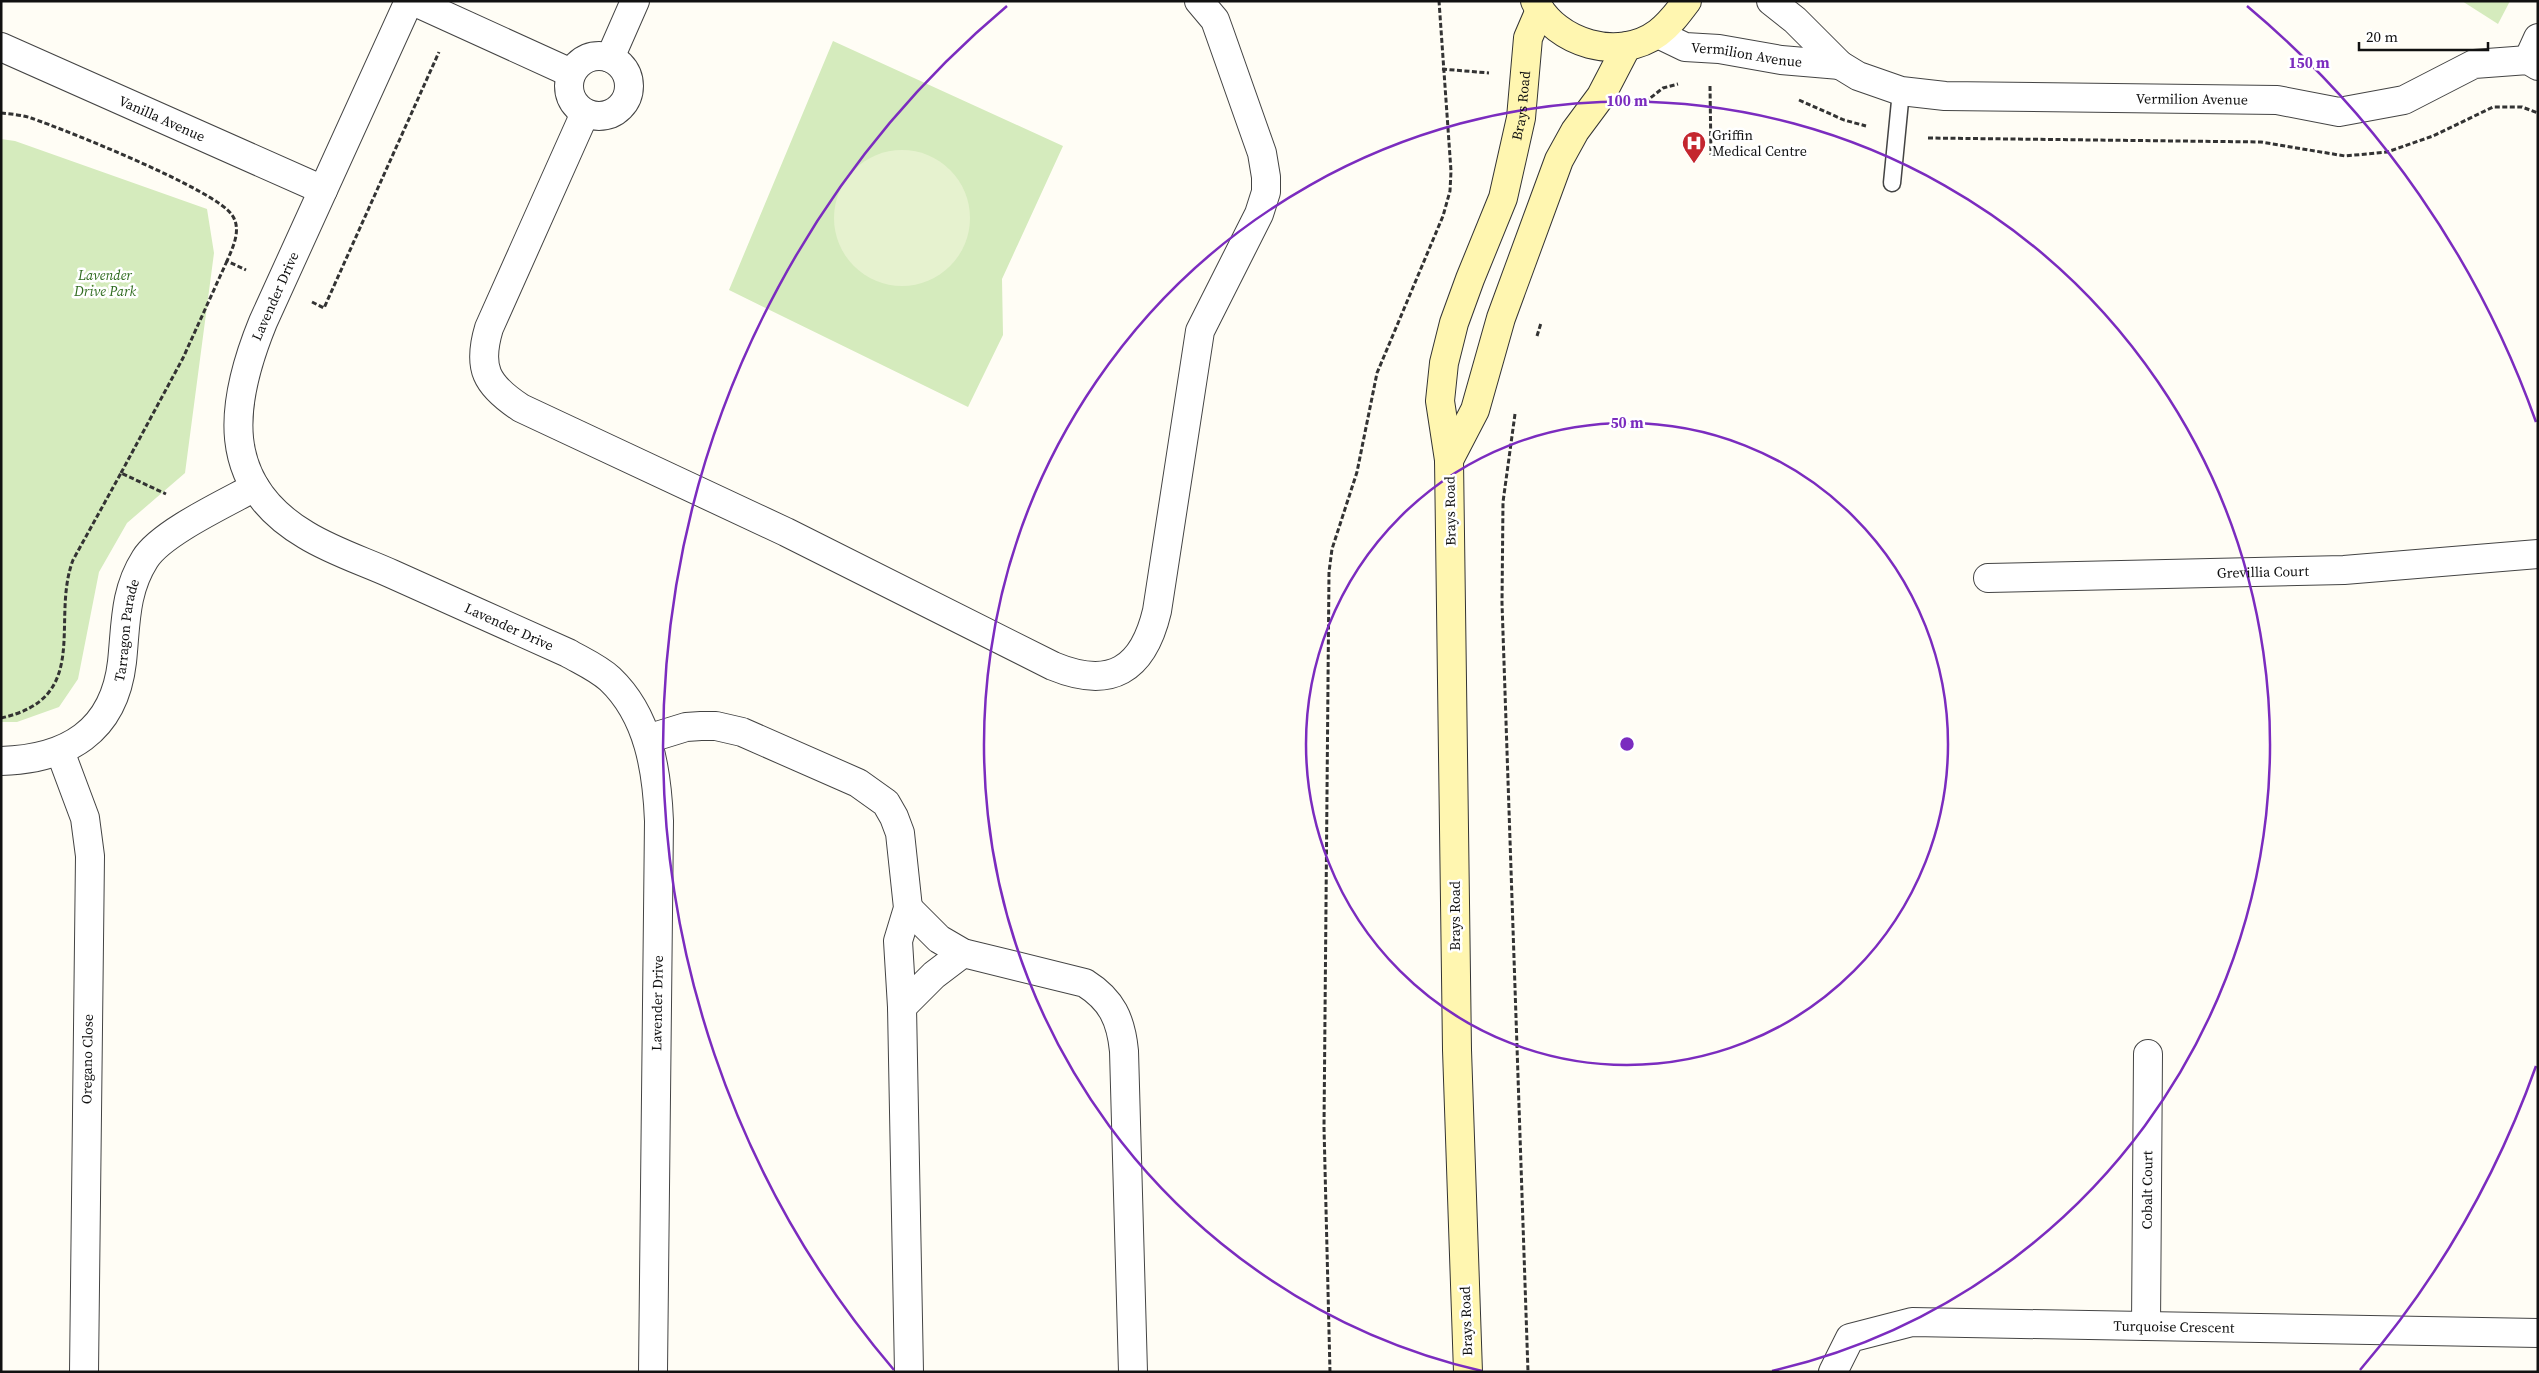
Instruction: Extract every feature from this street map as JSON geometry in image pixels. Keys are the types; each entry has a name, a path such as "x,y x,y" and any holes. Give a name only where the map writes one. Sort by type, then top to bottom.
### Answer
{"main road":[{"path":"1538,6 1557,29 1578,41 1602,47 1627,46 1643,42 1658,34 1675,18 1687,1"},
{"name":"Brays Road","path":"1468,1372 1457,1050 1449,460 1440,401 1444,363 1460,305 1503,198 1520,118 1528,38 1538,6"},
{"name":"Brays Road","path":"1449,460 1475,410 1501,318 1559,160 1575,132 1601,96 1627,46"}],"street":[{"name":"Lavender Drive","path":"409,1 263,322 245,370 238,410 239,443 245,465 255,487 269,506 306,535 568,653 592,666 610,679 624,696 647,739 654,763 659,821 653,1372"},
{"path":"413,1 572,73"},
{"path":"610,58 635,1"},
{"path":"585,113 489,328 484,353 484,367 494,388 521,408 786,532 1052,666 1081,676 1097,676 1123,669 1132,662 1141,653 1151,633 1157,610 1200,331 1255,221 1266,192 1266,177 1262,153 1215,20 1199,1"},
{"name":"Vermilion Avenue","path":"1771,1 1795,20 1840,65 1879,85 1901,91 1944,96 2277,100 2339,112 2404,100 2474,64 2535,55"},
{"name":"Vermilion Avenue","path":"1658,34 1685,47 1719,50 1781,60 1840,65"},
{"name":"Vanilla Avenue","path":"1,48 323,190"},
{"path":"592,56 610,58 622,67 628,79 629,90 626,99 613,113 604,116 585,113 572,100 569,91 572,73 577,65 592,56"},
{"name":"Tarragon Parade","path":"1,762 33,758 60,751 82,740 92,731 109,707 119,684 128,598 135,578 146,557 161,542 178,530 255,487"},
{"name":"Grevillia Court","path":"1988,578 2344,570 2538,554"},
{"path":"647,739 686,728 716,726 730,728 874,792 886,803 900,833 908,908 898,940 902,1008 909,1372"},
{"name":"Oregano Close","path":"60,751 85,818 90,856 84,1372"},
{"path":"908,908 939,939 963,953 1085,983 1110,1003 1118,1018 1124,1051 1133,1372"},
{"path":"902,1008 934,975 963,953"},
{"name":"Cobalt Court","path":"2146,1326 2148,1054"},
{"name":"Turquoise Crescent","path":"1833,1372 1850,1338 1912,1322 2538,1333"}],"lane":[{"path":"1892,183 1901,91"}],"path":[{"path":"1330,1372 1324,1127 1329,572 1332,549 1357,472 1377,373 1448,203 1451,171 1442,69 1439,1"},
{"path":"306,300 324,308 441,49"},
{"path":"1442,69 1497,74"},
{"path":"1635,112 1648,97 1663,88 1687,82"},
{"path":"1703,82 1718,84"},
{"path":"1710,83 1710,155"},
{"path":"1,113 30,117 154,169 220,203 232,214 237,230 227,261 183,358 73,560 68,575 64,658 52,689 33,706 20,714 1,718"},
{"path":"227,261 251,272"},
{"path":"1536,337 1542,319"},
{"path":"1516,407 1504,483 1501,575 1528,1372"},
{"path":"122,473 170,497"}],"green space":[{"path":"2462,1 2510,1 2498,24"},
{"path":"833,41 1063,146 1002,279 1003,335 968,407 729,290"},
{"name":"Lavender Drive Park","path":"1,139 15,141 207,209 214,253 185,473 127,523 99,572 78,679 59,707 17,722 1,722"},
{"path":"902,150 928,155 940,161 950,170 959,180 965,192 970,218 965,244 959,256 950,266 940,275 928,281 902,286 876,281 864,275 854,266 845,256 839,244 834,218 839,192 845,180 854,170 864,161 876,155"}],"place":[{"name":"Griffin Medical Centre","path":"1694,164"}]}
